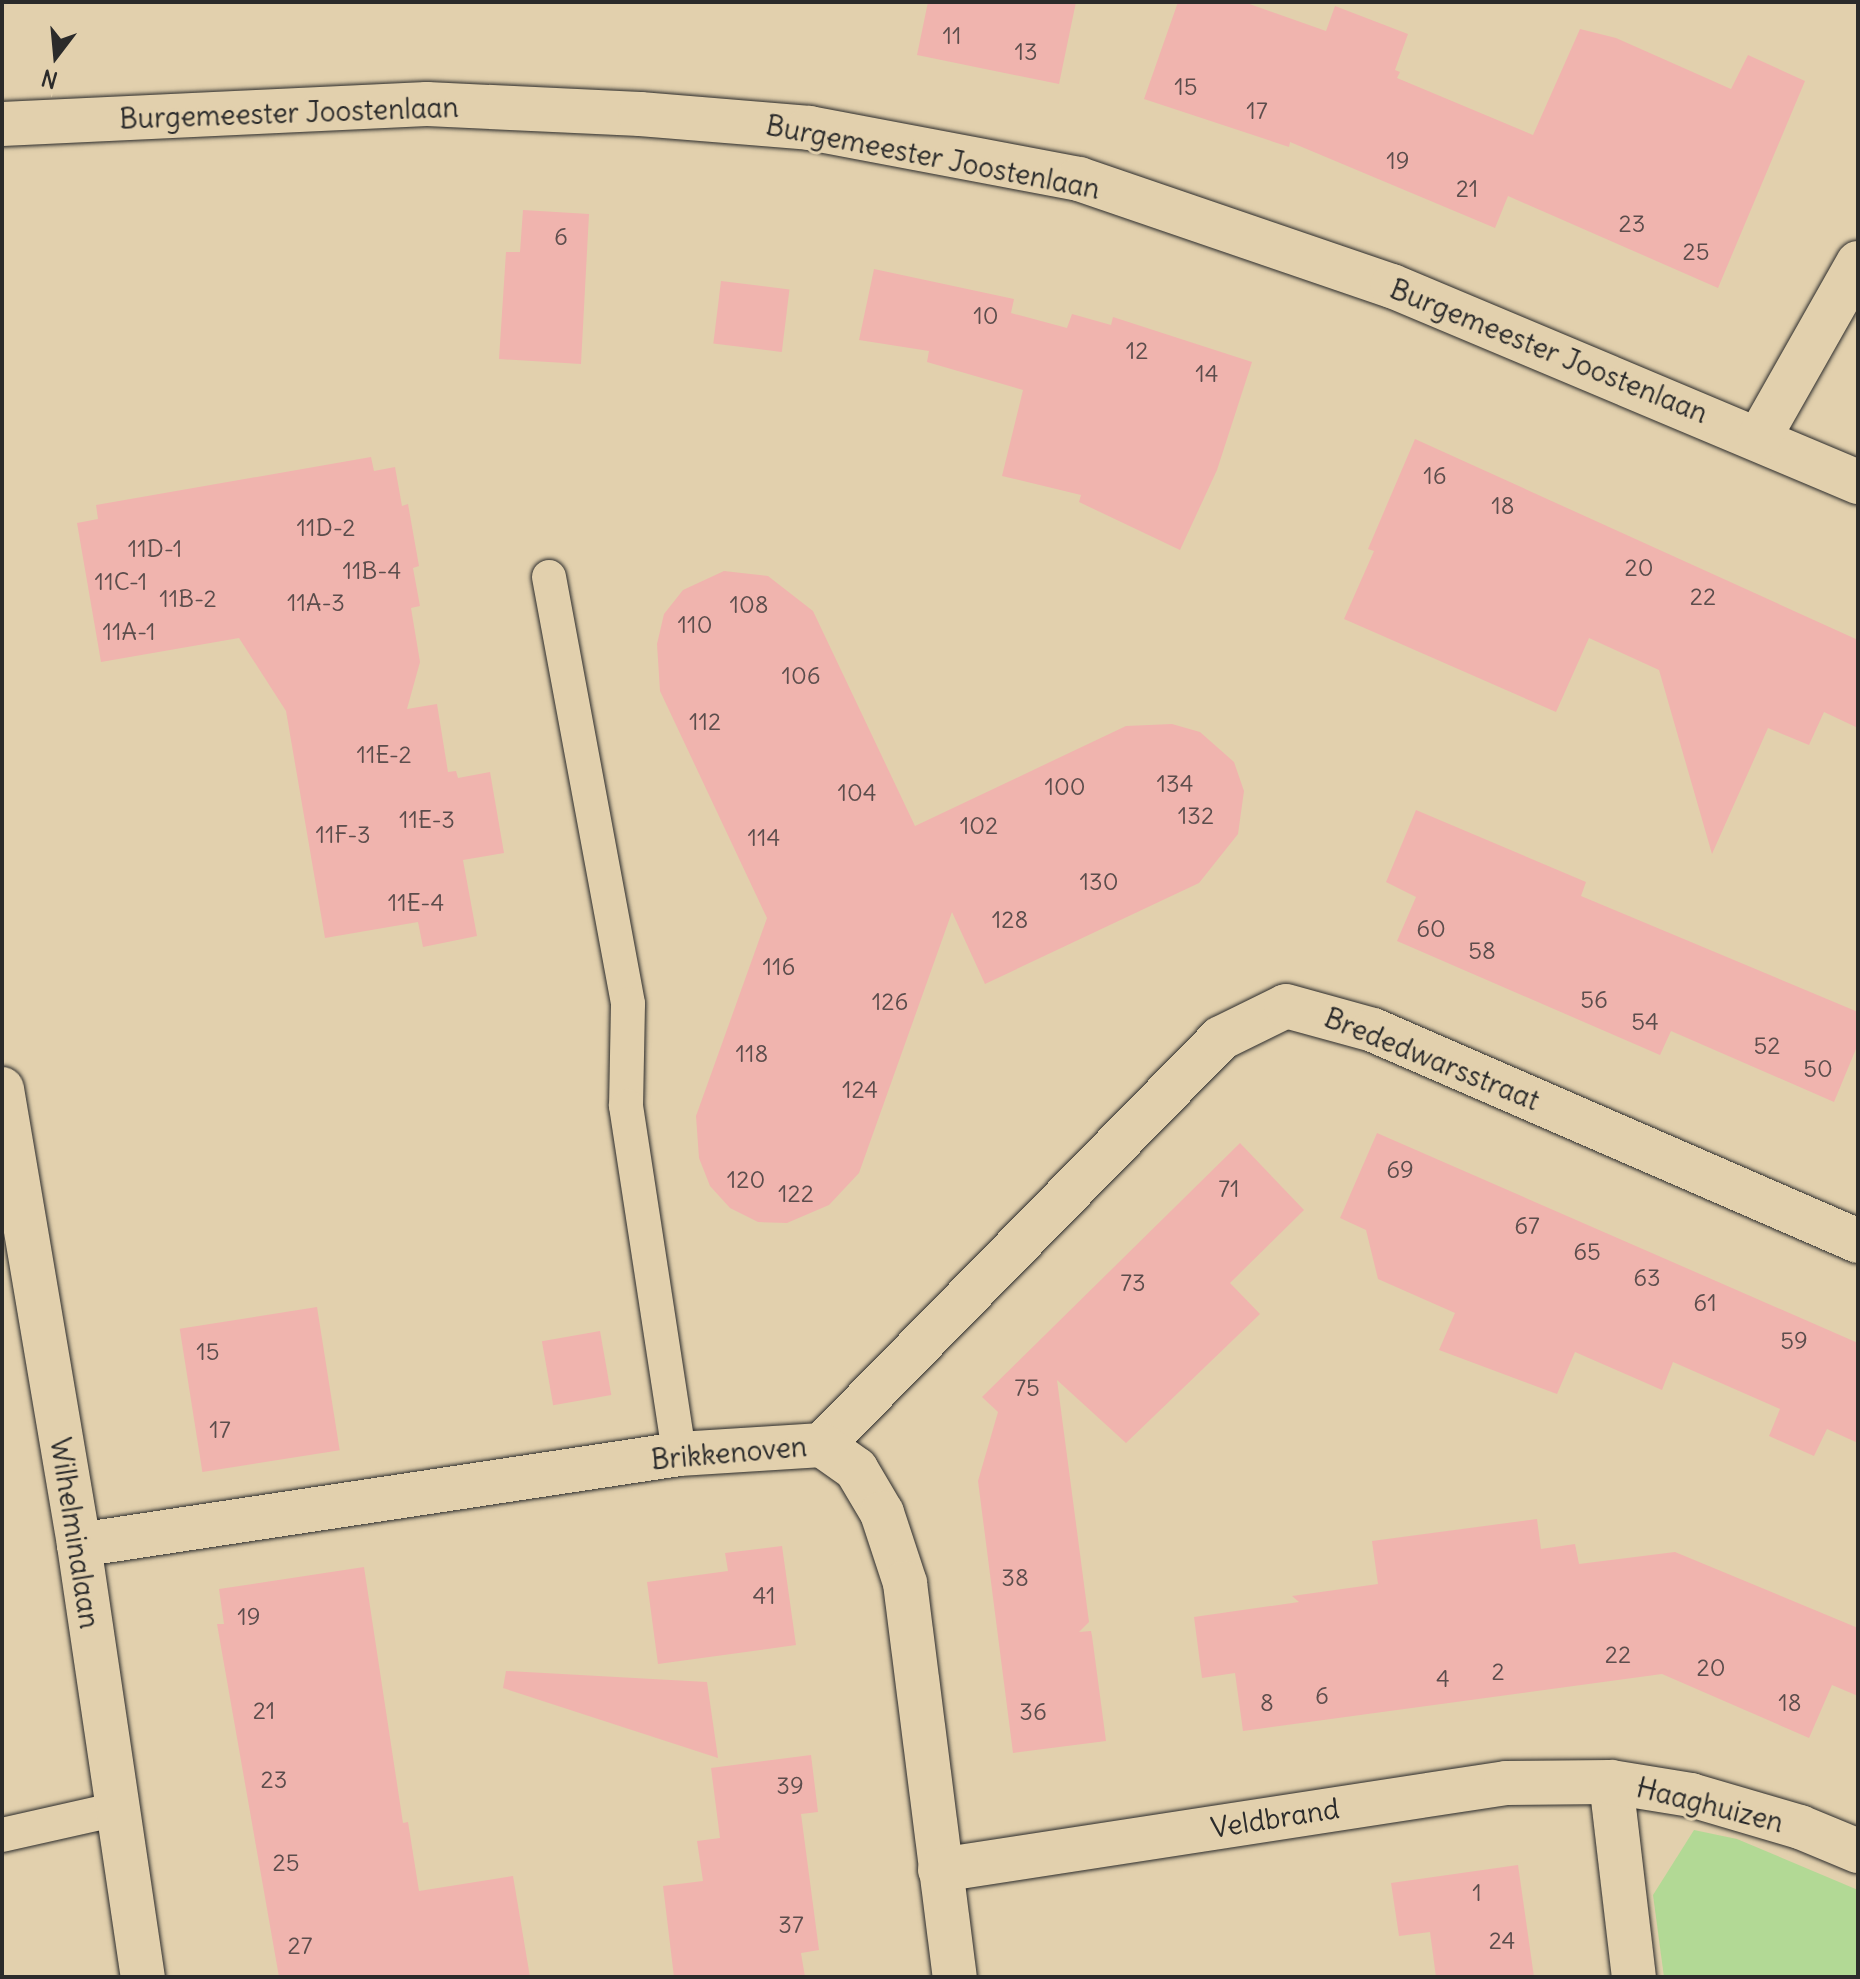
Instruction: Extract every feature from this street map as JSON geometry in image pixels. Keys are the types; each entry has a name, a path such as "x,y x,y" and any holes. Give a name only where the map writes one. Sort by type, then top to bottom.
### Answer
{"street":[{"name":"Burgemeester Joostenlaan","path":"2,124 427,104 809,128 1079,179 1392,286 1858,482"},
{"path":"1759,438 1858,263"},
{"name":"Brededwarsstraat","path":"822,1445 1221,1038 1286,1006 1373,1030 1858,1241"},
{"name":"Wilhelminalaan","path":"2,1089 79,1545 143,1977"},
{"name":"Brikkenoven","path":"79,1545 679,1454 822,1445 856,1469 882,1513 905,1583 955,1977"},
{"name":"Veldbrand","path":"940,1870 1506,1783 1611,1782"},
{"name":"Haaghuizen","path":"1634,1977 1611,1782 1691,1795 1800,1827 1858,1851"}],"lane":[{"path":"549,577 628,1004 626,1106 679,1454"},
{"path":"2,1835 117,1809"}],"green space":[{"path":"1694,1830 1737,1839 1858,1890 1858,1977 1664,1977 1653,1895"}],"building":[{"path":"928,2 1076,2 1059,84 917,55"},
{"path":"1178,2 1244,2 1326,31 1335,6 1408,34 1395,70 1400,72 1397,78 1533,135 1580,29 1616,38 1731,89 1748,55 1805,81 1718,288 1508,196 1495,228 1290,142 1289,147 1144,99"},
{"path":"523,210 589,214 581,364 499,359 506,252 520,252"},
{"path":"874,269 1014,299 1011,313 1067,328 1072,314 1111,325 1113,317 1252,362 1217,470 1180,550 1079,502 1081,495 1002,476 1023,390 927,362 929,351 859,340"},
{"path":"721,281 789,289 782,352 713,344"},
{"path":"1415,439 1858,640 1858,728 1824,712 1809,745 1768,728 1712,854 1659,670 1589,638 1556,712 1344,619 1374,551 1368,549"},
{"path":"371,457 374,471 395,467 402,506 408,504 419,566 413,568 420,606 411,608 420,662 407,709 437,704 448,772 456,771 458,778 490,772 504,853 463,860 477,936 423,947 418,922 325,938 286,711 239,638 101,662 77,523 98,519 96,505"},
{"path":"724,571 768,576 813,611 915,826 1126,726 1172,724 1200,732 1234,762 1244,791 1238,834 1199,883 985,984 952,912 859,1173 829,1205 787,1223 758,1222 730,1208 710,1186 699,1158 696,1116 767,918 660,691 657,644 664,614 683,590"},
{"path":"1416,810 1586,882 1581,896 1858,1012 1858,1044 1834,1102 1671,1031 1660,1055 1397,941 1416,897 1386,882"},
{"path":"1377,1133 1858,1343 1858,1443 1827,1429 1814,1456 1769,1436 1780,1409 1673,1362 1662,1390 1575,1352 1557,1394 1439,1350 1455,1313 1378,1279 1366,1230 1340,1218"},
{"path":"1240,1143 1304,1210 1230,1283 1260,1314 1126,1443 1057,1380 1089,1622 1079,1632 1091,1631 1106,1741 1013,1753 978,1481 998,1412 982,1397"},
{"path":"317,1307 340,1450 202,1472 180,1329"},
{"path":"600,1331 611,1395 553,1405 542,1341"},
{"path":"1537,1519 1541,1549 1575,1544 1579,1564 1675,1552 1858,1628 1858,1696 1832,1685 1809,1738 1662,1674 1243,1731 1235,1673 1202,1678 1194,1617 1299,1602 1292,1596 1378,1584 1372,1541"},
{"path":"782,1546 796,1645 658,1664 647,1582 728,1571 725,1553"},
{"path":"364,1567 403,1823 408,1822 419,1891 513,1876 530,1977 279,1977 217,1624 224,1624 219,1589"},
{"path":"506,1671 707,1682 718,1758 503,1688"},
{"path":"811,1755 818,1812 801,1814 819,1950 801,1953 805,1977 674,1977 663,1886 703,1881 697,1841 720,1838 711,1768"},
{"path":"1518,1865 1534,1977 1436,1977 1430,1932 1399,1936 1391,1883"}]}
